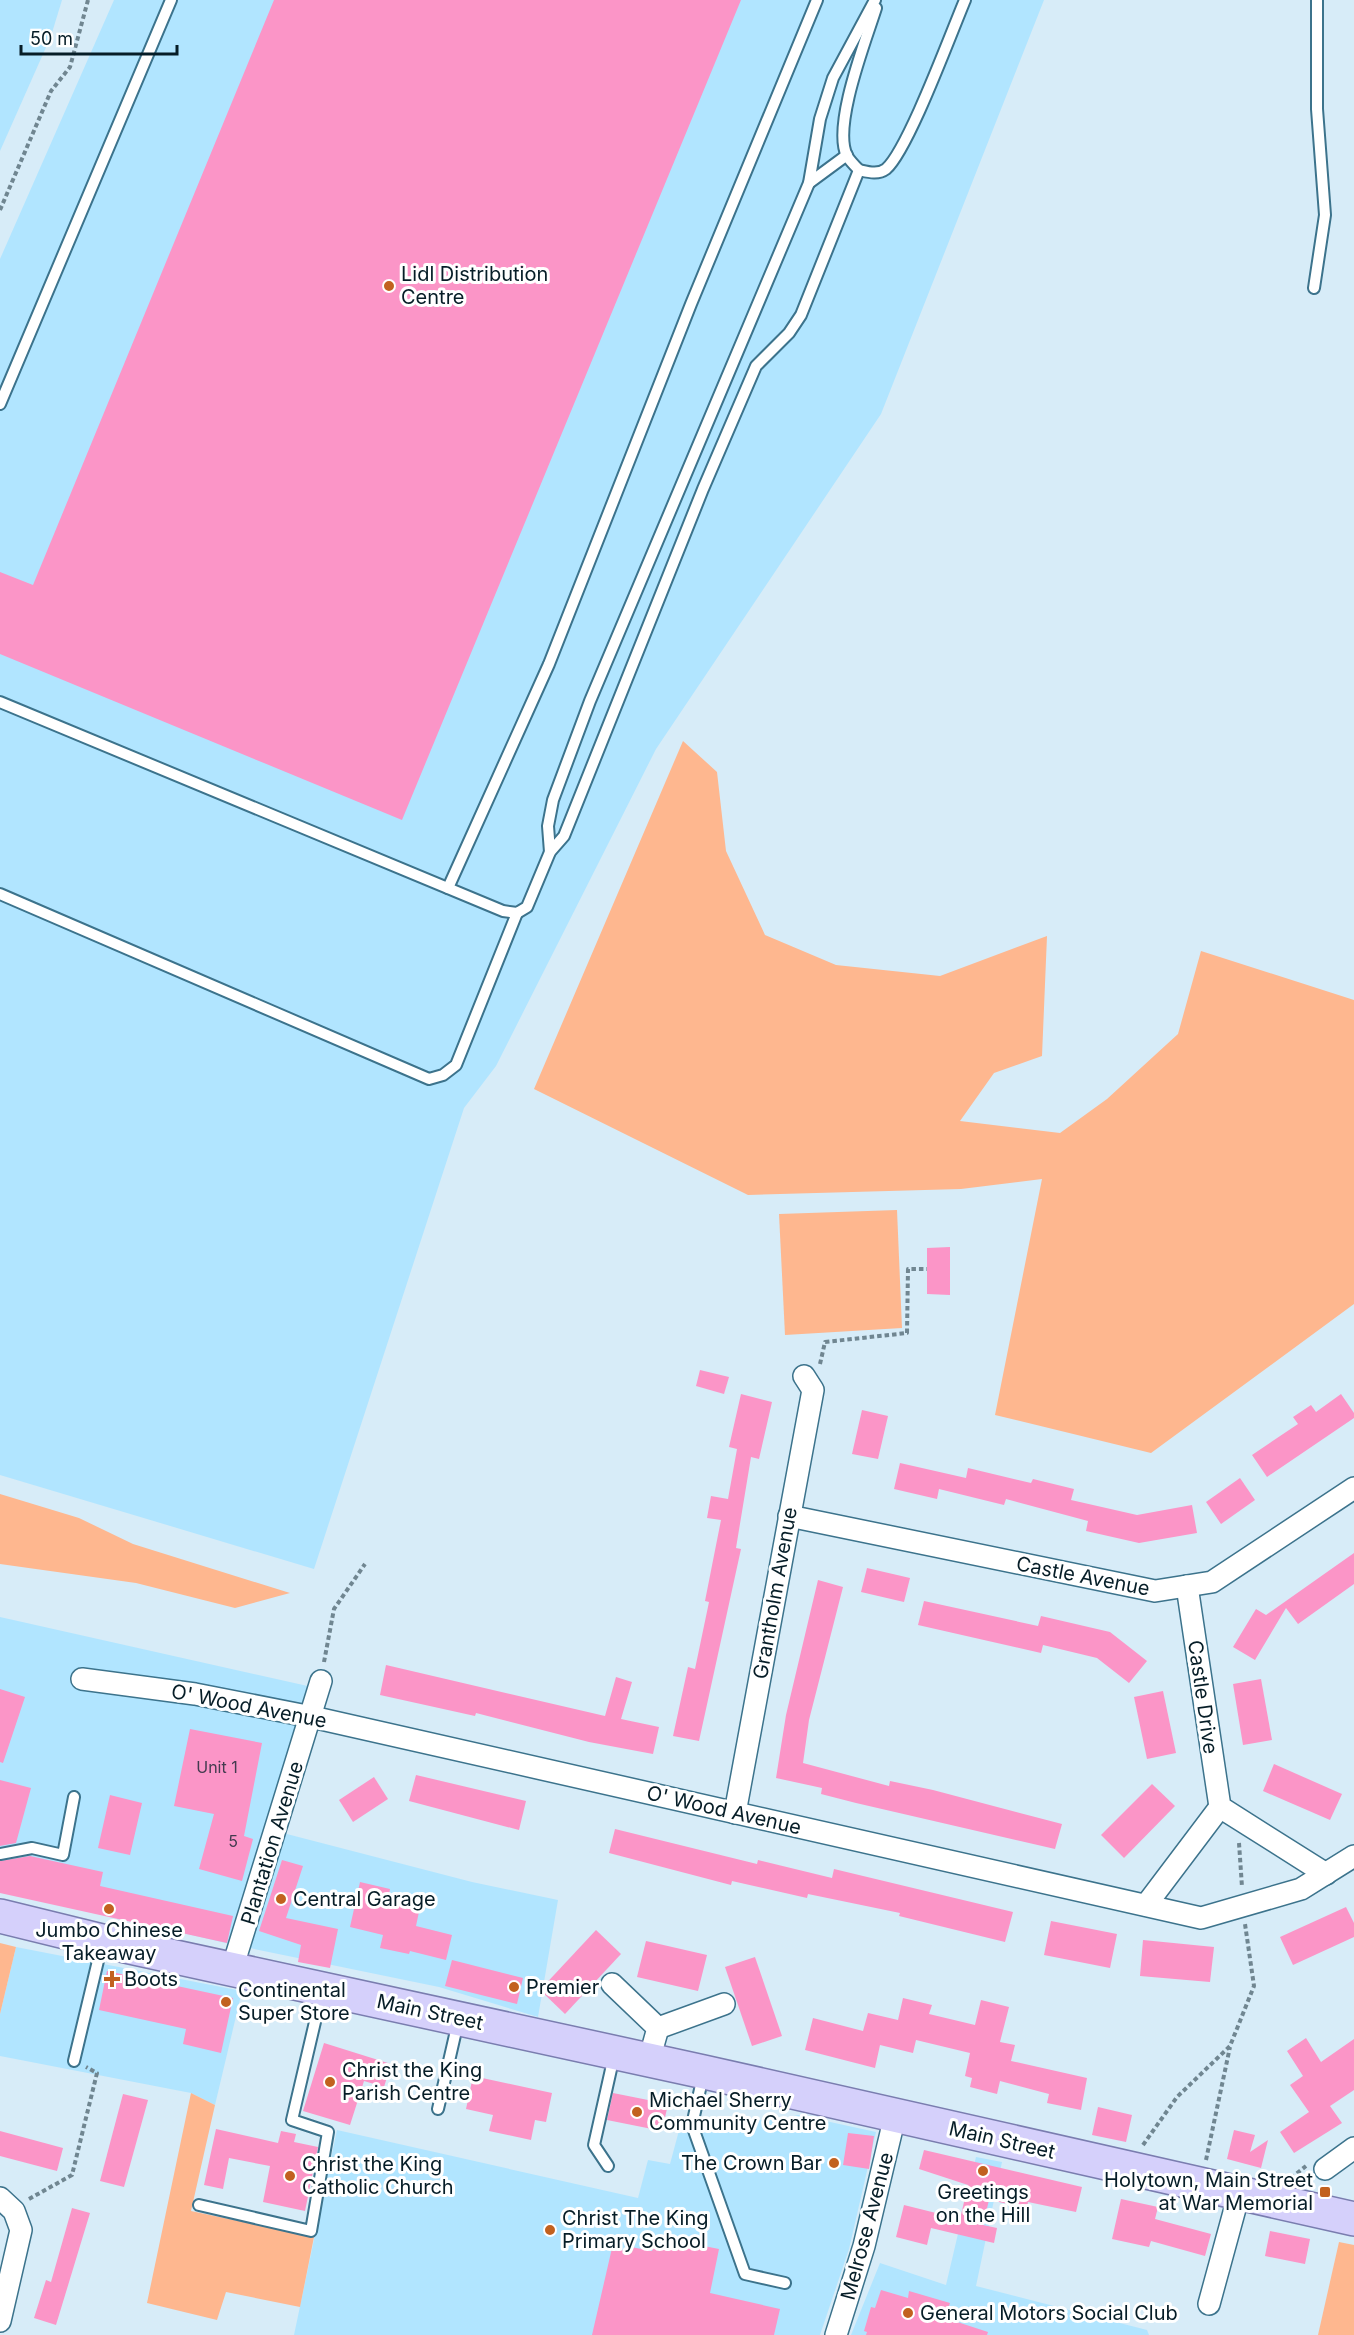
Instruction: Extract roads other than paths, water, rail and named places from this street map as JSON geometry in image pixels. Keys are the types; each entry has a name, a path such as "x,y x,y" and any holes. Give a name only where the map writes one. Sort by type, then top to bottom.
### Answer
{"main road":[{"name":"Main Street","path":"0,1916 102,1941 704,2072 1354,2218"}],"street":[{"name":"Grantholm Avenue","path":"735,1812 789,1516 808,1383"},
{"name":"Castle Avenue","path":"789,1516 1155,1592 1212,1582 1354,1488"},
{"name":"Castle Drive","path":"1187,1586 1220,1807"},
{"name":"O' Wood Avenue","path":"82,1679 195,1694 312,1717 1201,1918 1243,1908 1301,1889 1354,1856"},
{"name":"Plantation Avenue","path":"232,1969 312,1717 321,1681"},
{"path":"1146,1905 1220,1807 1326,1874"},
{"path":"612,1984 658,2028"},
{"path":"658,2028 724,2004"},
{"path":"649,2060 658,2028"},
{"name":"Melrose Avenue","path":"836,2335 864,2246 895,2116"},
{"path":"1324,2169 1354,2148"},
{"path":"1209,2304 1239,2194"},
{"path":"0,2321 21,2230 7,2204"}],"lane":[{"path":"0,404 171,0"},
{"path":"448,888 549,664 691,304 817,0"},
{"path":"877,0 848,102 843,135 847,155 859,170 875,173 885,170 896,157 965,0"},
{"path":"550,852 548,826 553,800 590,701 808,183 820,120 833,78 877,0"},
{"path":"1314,288 1325,215 1317,109 1317,0"},
{"path":"808,183 847,155"},
{"path":"0,702 503,912 517,913 527,907 550,852 564,836 703,489 756,366 789,333 801,315 859,170"},
{"path":"0,894 429,1079 443,1075 456,1065 517,913"},
{"path":"0,1854 32,1848 63,1855 74,1797"},
{"path":"74,2061 102,1941"},
{"path":"199,2205 311,2231 328,2132 292,2120 323,1988"},
{"path":"438,2109 459,2019"},
{"path":"608,2166 594,2145 614,2053"},
{"path":"704,2072 692,2125 746,2274 785,2283"}],"place":[{"name":"Lidl Distribution Centre","path":"389,286"},
{"name":"Central Garage","path":"281,1899"},
{"name":"Jumbo Chinese Takeaway","path":"109,1909"},
{"name":"Boots","path":"112,1979"},
{"name":"Premier","path":"514,1987"},
{"name":"Continental Super Store","path":"226,2002"},
{"name":"Christ the King Parish Centre","path":"330,2082"},
{"name":"Michael Sherry Community Centre","path":"637,2112"},
{"name":"The Crown Bar","path":"834,2163"},
{"name":"Greetings on the Hill","path":"983,2171"},
{"name":"Christ the King Catholic Church","path":"290,2176"},
{"name":"Holytown, Main Street at War Memorial","path":"1325,2192"},
{"name":"Christ The King Primary School","path":"550,2230"},
{"name":"General Motors Social Club","path":"908,2313"}]}
